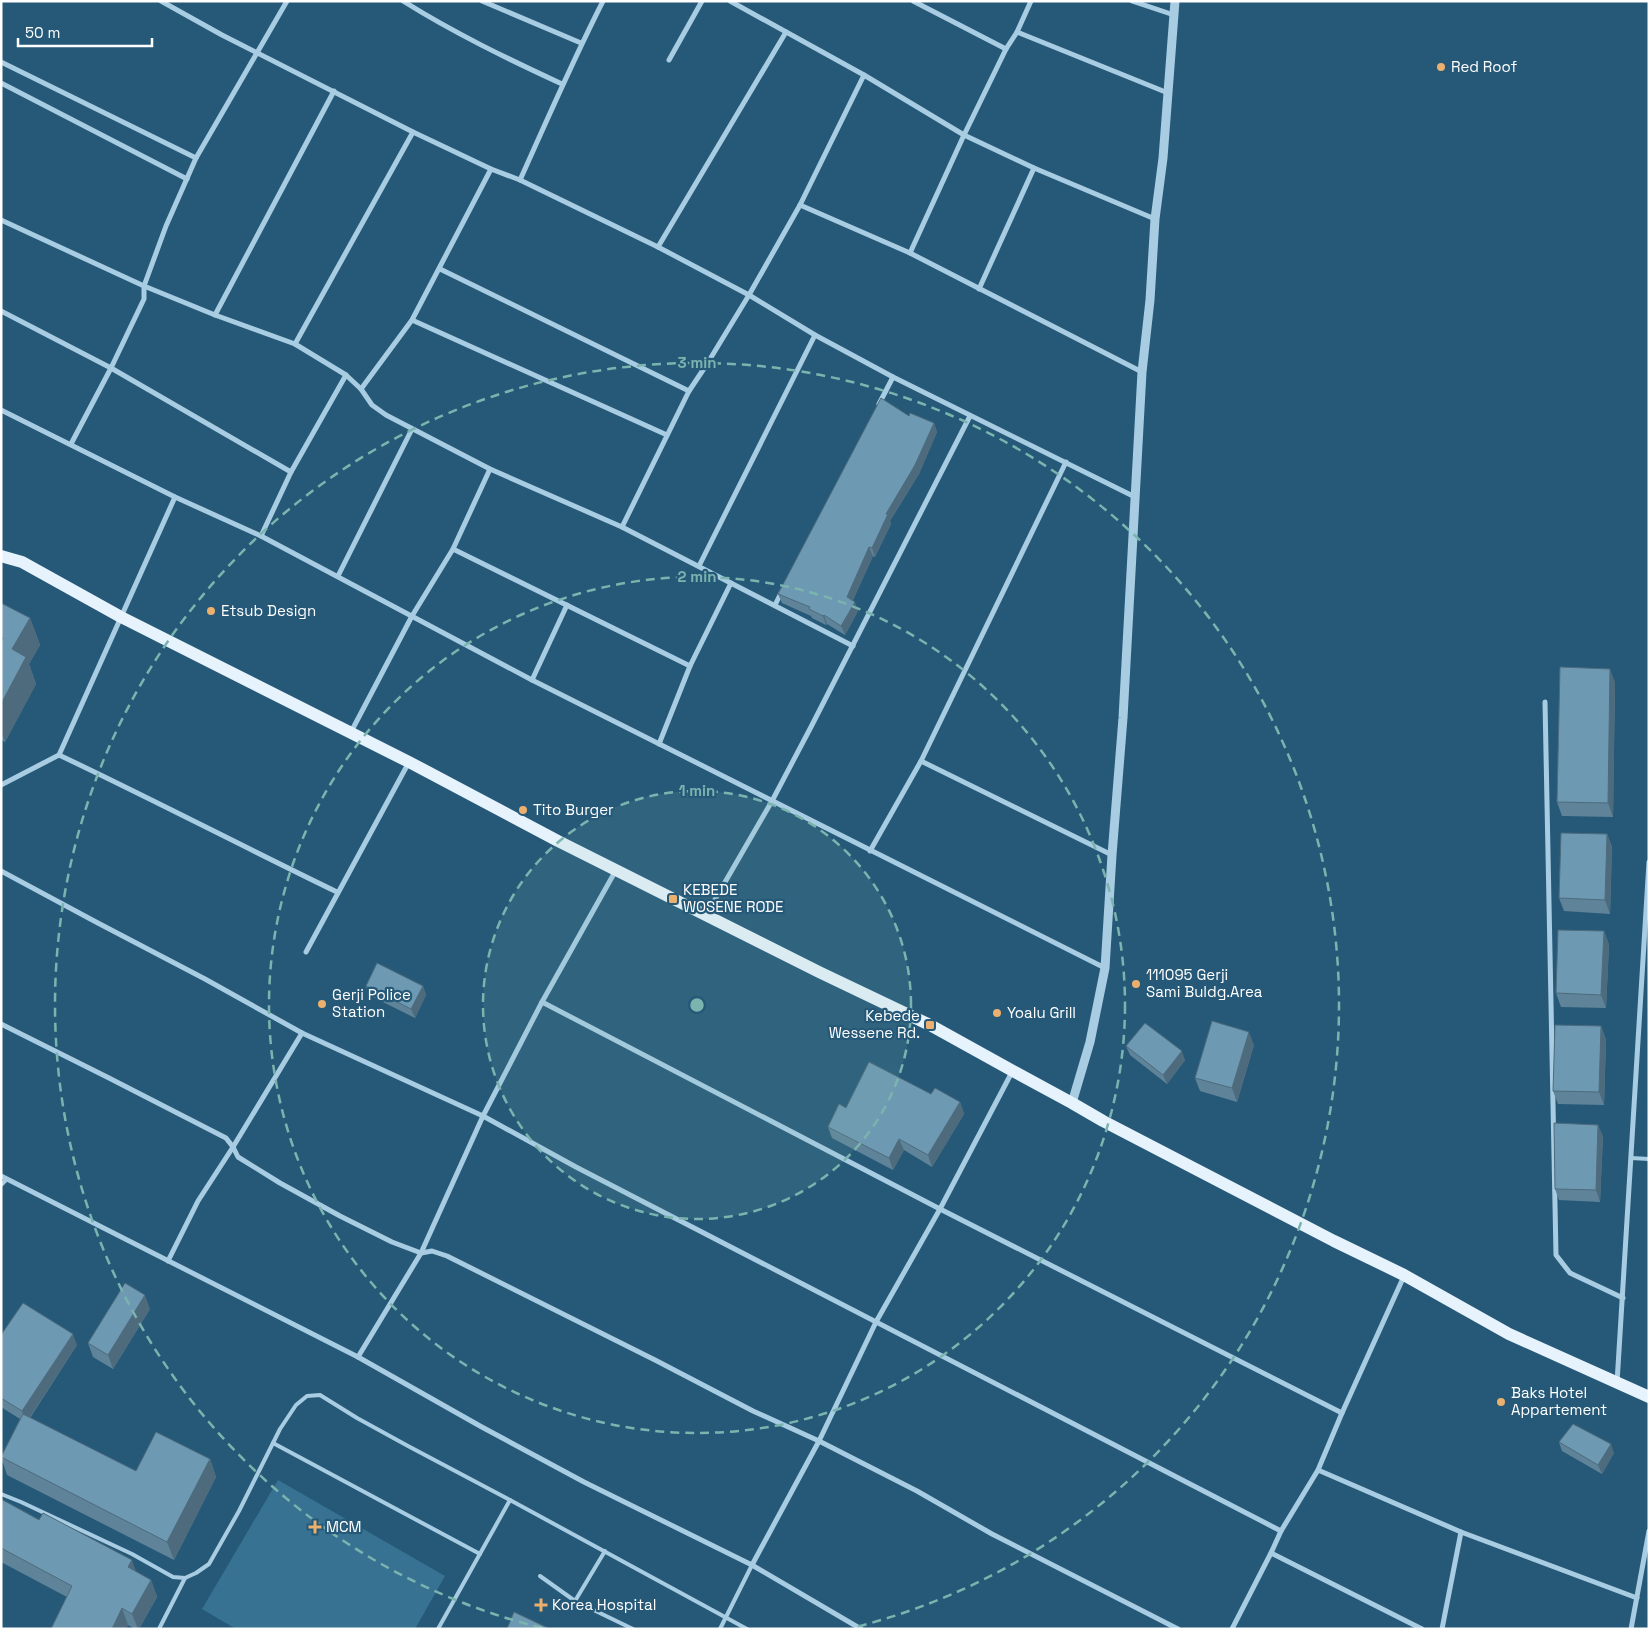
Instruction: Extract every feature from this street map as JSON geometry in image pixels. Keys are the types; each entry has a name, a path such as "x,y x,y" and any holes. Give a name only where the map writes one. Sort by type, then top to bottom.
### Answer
{"main road":[{"path":"1,556 22,562 121,617 409,762 558,841 930,1025 1012,1072 1072,1102 1103,1122 1404,1275 1509,1334 1649,1397"}],"street":[{"path":"161,1 222,35 334,90 413,132 491,169 520,180 658,246 893,377 1136,497"},
{"path":"70,444 111,368 144,300 144,286 166,226 196,158 288,1"},
{"path":"403,1 433,20 506,58 562,84"},
{"path":"482,1 581,43"},
{"path":"520,180 581,43 604,1"},
{"path":"669,60 702,1"},
{"path":"731,1 964,135 1034,168 1156,220"},
{"path":"913,1 1006,48"},
{"path":"910,253 964,135 1031,1"},
{"path":"1132,1 1174,15"},
{"path":"1072,1102 1090,1042 1105,968 1123,718 1142,372 1156,220 1164,158 1175,1"},
{"path":"658,246 786,32"},
{"path":"1017,32 1168,93"},
{"path":"1,62 196,158"},
{"path":"622,526 690,390 748,296 800,205 864,76"},
{"path":"1,83 187,179"},
{"path":"215,315 334,90"},
{"path":"295,344 413,132"},
{"path":"979,289 1034,168"},
{"path":"360,389 412,320 491,169"},
{"path":"800,205 910,253 1142,372"},
{"path":"1,220 144,286 215,315 295,344 346,375 372,405 386,415 490,469 622,526 853,646"},
{"path":"440,268 690,390"},
{"path":"1,312 111,368 291,472"},
{"path":"412,320 667,435"},
{"path":"699,566 815,335"},
{"path":"261,536 291,472 346,375"},
{"path":"875,412 893,377"},
{"path":"1,410 175,497 261,536 532,680 1105,968"},
{"path":"706,915 772,801 970,416"},
{"path":"338,576 412,429"},
{"path":"870,850 921,760 1066,462"},
{"path":"350,733 412,616 453,549 490,469"},
{"path":"1,785 59,755 175,497"},
{"path":"453,549 690,666"},
{"path":"659,744 690,666 731,583"},
{"path":"775,605 784,587"},
{"path":"532,680 567,605"},
{"path":"1545,702 1556,1255 1570,1273 1623,1298"},
{"path":"59,755 144,795 337,892"},
{"path":"921,760 1112,855"},
{"path":"306,952 409,762"},
{"path":"1617,1383 1649,862"},
{"path":"358,1357 421,1253 483,1116 542,1002 616,869"},
{"path":"1,871 205,979 302,1033 483,1116 576,1167 1280,1531"},
{"path":"542,1002 1342,1413"},
{"path":"1,1024 226,1138 238,1157 280,1183 349,1220 392,1242 421,1253 432,1251 447,1256 753,1411 819,1441 917,1491 1000,1538 1178,1629"},
{"path":"168,1261 198,1201 233,1148 302,1033"},
{"path":"752,1565 819,1441 876,1322 940,1208 1012,1072"},
{"path":"1,1176 358,1357 584,1482 752,1565 861,1629"},
{"path":"1232,1629 1272,1553 1280,1531 1318,1470 1404,1275"},
{"path":"1318,1470 1461,1532 1637,1598"},
{"path":"1631,1629 1649,1531"},
{"path":"1442,1629 1461,1532"},
{"path":"1272,1553 1422,1629"}],"lane":[{"path":"1631,1158 1649,1159"},
{"path":"1,1185 7,1179"},
{"path":"1,1494 123,1550 173,1577 185,1578 209,1564 280,1429 296,1405 307,1396 320,1395 357,1418 747,1629"},
{"path":"273,1443 480,1554"},
{"path":"438,1629 510,1500"},
{"path":"575,1601 605,1551"},
{"path":"720,1629 752,1565"},
{"path":"540,1576 575,1601 633,1629"},
{"path":"159,1629 185,1578"}],"shaded area":[{"path":"278,1480 445,1576 415,1629 236,1629 202,1609"}],"building":[{"path":"881,398 909,416 910,413 934,423 915,465 886,514 888,514 872,548 869,547 847,597 855,602 841,626 824,615 809,609 810,607 778,594"},
{"path":"1,603 30,618 12,649 26,657 1,704 1,641 3,638 1,637"},
{"path":"1560,667 1610,669 1608,803 1557,802"},
{"path":"1561,833 1607,834 1605,900 1559,898"},
{"path":"1558,930 1604,931 1601,995 1556,993"},
{"path":"377,963 423,986 411,1009 366,986"},
{"path":"1212,1021 1249,1032 1232,1088 1195,1078"},
{"path":"1145,1023 1182,1051 1163,1075 1126,1046"},
{"path":"1555,1025 1601,1026 1599,1092 1553,1091"},
{"path":"869,1062 931,1094 935,1088 960,1102 928,1155 899,1139 889,1158 828,1127 839,1104 846,1108"},
{"path":"1554,1123 1598,1125 1596,1190 1555,1189"},
{"path":"125,1283 145,1295 108,1355 88,1343"},
{"path":"23,1303 73,1334 22,1411 1,1398 1,1335"},
{"path":"23,1414 136,1471 156,1432 210,1459 167,1542 1,1457"},
{"path":"1573,1424 1611,1444 1598,1465 1559,1442"},
{"path":"1,1499 39,1520 43,1513 132,1560 128,1567 151,1580 132,1614 122,1608 112,1629 51,1629 72,1586 1,1548"},
{"path":"514,1612 550,1629 507,1629"}],"place":[{"name":"Red Roof","path":"1441,67"},
{"name":"Etsub Design","path":"211,611"},
{"name":"Tito Burger","path":"523,810"},
{"name":"KEBEDE WOSENE RODE","path":"673,899"},
{"name":"111095 Gerji Sami Buldg.Area","path":"1136,984"},
{"name":"Gerji Police Station","path":"322,1004"},
{"name":"Yoalu Grill","path":"997,1013"},
{"name":"Kebede Wessene Rd.","path":"930,1025"},
{"name":"Baks Hotel Appartement","path":"1501,1402"},
{"name":"MCM","path":"315,1527"},
{"name":"Korea Hospital","path":"541,1605"}]}
